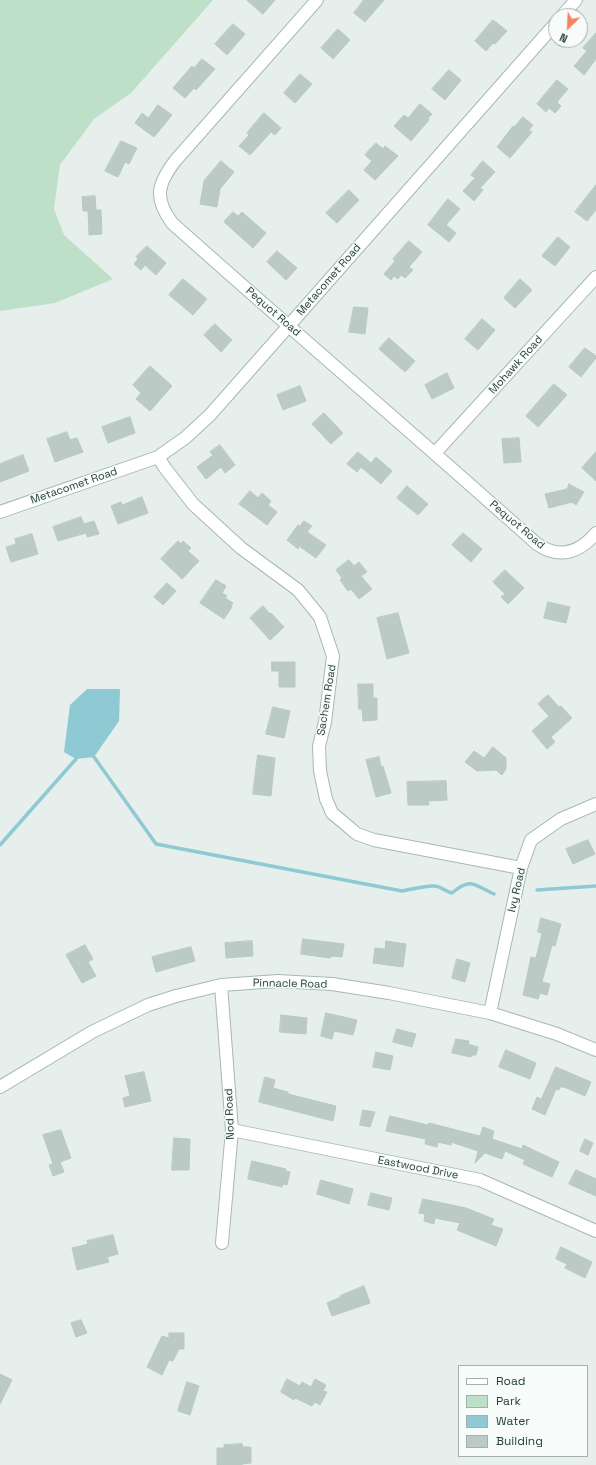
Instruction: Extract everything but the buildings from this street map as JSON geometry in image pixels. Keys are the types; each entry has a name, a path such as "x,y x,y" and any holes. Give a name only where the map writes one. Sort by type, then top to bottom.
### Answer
{"street":[{"name":"Pequot Road","path":"317,0 166,173 160,186 159,199 164,212 172,223 288,326 544,549 554,552 575,550 582,546 596,533"},
{"path":"569,8 576,0"},
{"name":"Metacomet Road","path":"0,512 158,457 185,438 210,415 548,32"},
{"name":"Mohawk Road","path":"435,453 596,277"},
{"name":"Sachem Road","path":"158,457 193,504 241,548 298,590 320,617 333,656 325,722 319,746 320,771 326,799 332,813 357,834 374,840 521,868"},
{"name":"Ivy Road","path":"490,1013 521,868 531,840 561,819 596,804"},
{"name":"Pinnacle Road","path":"0,1087 92,1032 148,1005 176,996 221,985 278,981 332,984 389,993 490,1013 556,1034 596,1050"},
{"name":"Nod Road","path":"221,985 232,1130 222,1243"},
{"name":"Eastwood Drive","path":"232,1130 480,1180 596,1231"}],"green space":[{"path":"0,0 213,0 131,93 94,119 60,165 54,209 64,235 113,279 55,303 0,311"}],"water":[{"path":"87,689 120,689 119,721 94,757 76,759 64,752 70,705"}],"waterway":[{"path":"94,757 156,844 402,891 434,886 452,893 464,885 473,884 494,894"},
{"path":"0,845 76,759"},
{"path":"537,890 596,886"}]}
